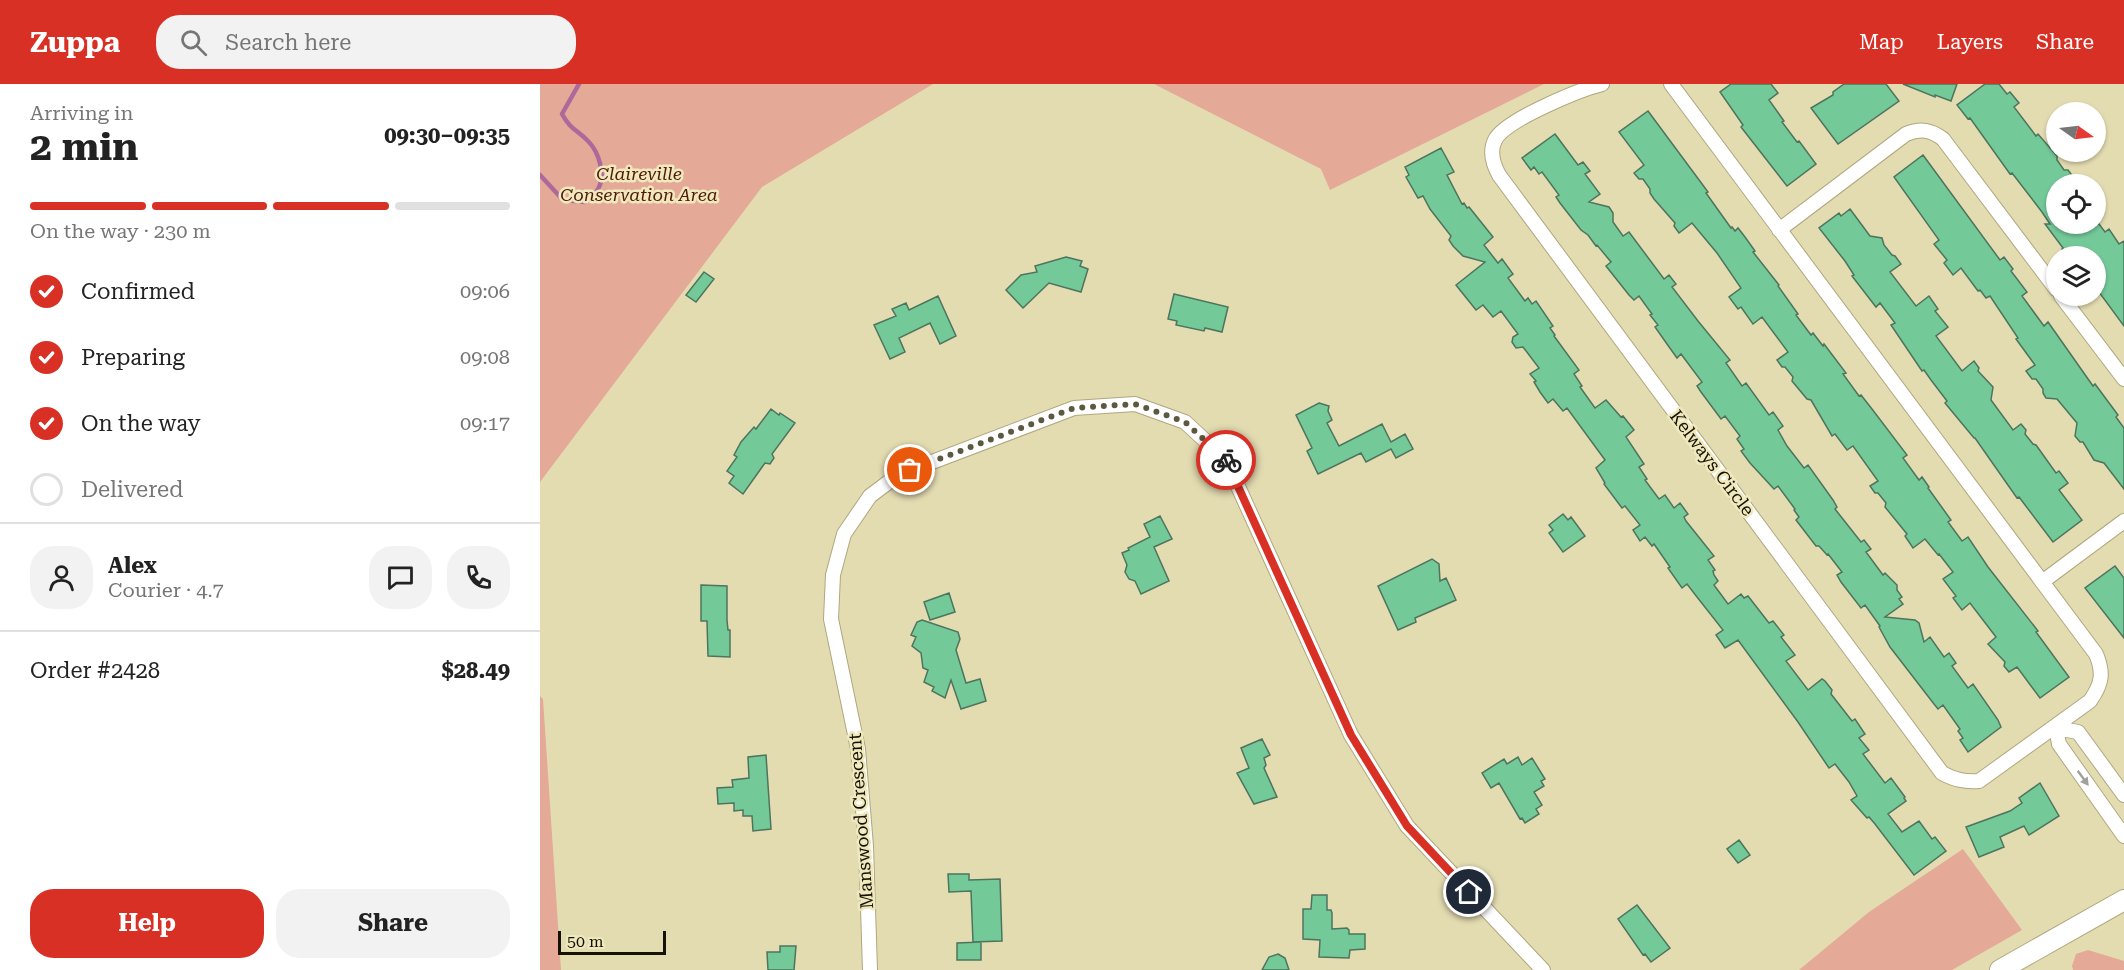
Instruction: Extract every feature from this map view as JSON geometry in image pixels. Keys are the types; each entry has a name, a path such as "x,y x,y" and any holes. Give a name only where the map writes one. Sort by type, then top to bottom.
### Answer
{"main road":[{"path":"2000,970 2124,900"}],"street":[{"name":"Kelways Circle","path":"1602,84 1569,95 1508,125 1499,132 1493,142 1492,154 1499,175 1942,773 1966,782 1979,781 2091,701 2102,678 2101,666 2096,654 1671,84"},
{"path":"1779,230 1906,134 1915,130 1925,130 1943,139 2046,276"},
{"path":"2069,306 2124,379"},
{"name":"Manswood Crescent","path":"870,970 866,846 858,748 831,619 833,575 844,534 870,496 898,475 1074,408 1135,404 1185,422 1226,460 1351,735 1401,817 1543,970"},
{"path":"2042,582 2124,521"},
{"path":"2124,795 2078,732 2056,728 2059,744 2124,836"}],"green space":[{"name":"Claireville Conservation Area","path":"540,84 933,84 762,187 540,482"},
{"path":"1154,84 1544,84 1330,190 1321,169"},
{"path":"540,696 543,699 561,970 540,970"},
{"path":"1963,849 2022,930 1952,970 1799,970 1869,912"},
{"path":"2088,950 2124,961 2124,970 2073,970 2076,954"}],"building":[{"path":"1731,84 1771,84 1778,93 1769,100 1784,121 1782,122 1816,164 1787,186 1741,127 1743,125 1720,92"},
{"path":"1844,84 1886,84 1899,101 1838,144 1811,108 1833,95 1833,92"},
{"path":"1903,84 1957,84 1951,101"},
{"path":"1985,84 1999,84 2019,103 2014,107 2036,136 2038,134 2046,143 2046,162 2058,162 2064,170 2068,170 2071,174 2046,174 2046,218 2012,173 2010,174 1970,118 1968,119 1957,105"},
{"path":"1648,111 1708,192 1706,193 1731,228 1735,231 1738,228 1745,237 1811,335 1813,333 1823,346 1824,344 1846,373 1843,374 1859,396 1861,395 1907,455 1903,458 1919,480 1922,477 1951,520 1948,522 1962,541 1968,537 2069,677 2040,698 2017,667 2009,672 2004,666 2005,662 1988,644 1996,637 1970,603 1962,610 1953,598 1956,596 1943,579 1953,572 1939,554 1925,539 1913,548 1905,536 1907,534 1885,507 1886,503 1870,486 1878,481 1853,446 1847,450 1835,434 1832,436 1811,400 1807,399 1792,381 1793,377 1777,360 1788,352 1762,317 1753,324 1741,307 1738,309 1729,297 1741,288 1717,253 1692,223 1679,233 1674,226 1675,223 1654,199 1643,179 1639,179 1634,173 1644,165 1619,132"},
{"path":"1555,134 1578,165 1583,162 1590,171 1585,174 1600,194 1589,202 1609,207 1613,213 1613,222 1623,236 1629,232 1664,279 1669,275 1676,284 1672,287 1730,360 1726,363 1742,386 1746,383 1769,415 1773,412 1783,426 1778,430 1787,446 1804,468 1808,465 1833,500 1837,507 1835,509 1861,542 1864,540 1871,549 1866,552 1883,575 1885,573 1897,585 1897,590 1902,597 1899,599 1903,604 1885,617 1915,620 1919,623 1924,642 1930,637 1944,657 1949,653 1956,663 1952,666 1968,688 1973,684 1998,720 2001,727 1968,752 1960,740 1963,738 1958,731 1960,729 1943,705 1938,709 1890,647 1880,626 1865,605 1861,608 1841,582 1837,575 1842,572 1828,554 1816,546 1796,520 1799,517 1795,509 1778,486 1774,489 1741,451 1744,449 1737,439 1740,436 1725,416 1721,419 1701,392 1697,386 1702,382 1681,354 1677,358 1655,327 1658,325 1639,296 1634,300 1629,295 1606,266 1611,262 1560,203 1556,197 1559,195 1542,172 1539,174 1534,167 1531,170 1522,158"},
{"path":"1441,148 1454,172 1447,175 1462,204 1469,207 1493,237 1484,245 1498,263 1502,259 1513,274 1508,278 1525,301 1528,298 1532,304 1536,301 1553,326 1550,328 1554,336 1579,370 1574,374 1595,408 1606,400 1634,430 1626,437 1644,464 1639,467 1647,479 1645,480 1659,499 1665,495 1674,508 1680,503 1688,514 1684,517 1686,521 1714,556 1708,560 1715,570 1714,575 1718,581 1714,585 1728,604 1741,594 1744,598 1748,596 1769,623 1773,621 1784,635 1781,637 1795,655 1786,661 1808,690 1822,679 1825,681 1832,690 1831,694 1852,721 1855,719 1865,734 1859,738 1869,750 1863,754 1885,783 1891,778 1905,797 1906,801 1888,814 1902,832 1919,821 1932,839 1935,837 1946,851 1914,875 1875,824 1851,800 1857,796 1849,782 1835,764 1829,768 1738,640 1725,648 1716,635 1723,630 1687,584 1682,588 1654,544 1652,546 1645,537 1640,541 1633,530 1640,525 1625,506 1622,508 1604,484 1596,468 1605,460 1567,408 1563,411 1553,399 1548,403 1540,392 1534,382 1536,381 1530,374 1539,368 1523,347 1516,348 1512,342 1513,337 1518,334 1501,311 1493,317 1483,305 1476,310 1456,285 1485,262 1463,256 1453,246 1449,240 1451,236 1423,196 1418,198 1406,177 1409,175 1405,167"},
{"path":"1923,155 2000,260 2004,257 2013,269 2011,271 2027,292 2022,296 2044,326 2048,322 2093,386 2095,384 2118,415 2116,417 2124,428 2124,489 2104,463 2094,460 2083,442 2075,436 2077,423 2057,399 2046,398 2036,379 2032,379 2026,371 2035,365 1990,296 1986,298 1980,290 1978,291 1961,268 1953,275 1944,263 1947,260 1934,244 1939,240 1894,177"},
{"path":"1850,209 1870,236 1882,238 1884,245 1901,264 1890,272 1916,306 1929,296 1938,309 1935,311 1948,327 1936,336 1962,371 1974,361 1979,368 1978,371 1993,387 1991,400 2013,430 2021,424 2026,430 2025,434 2056,473 2059,471 2068,483 2059,490 2082,520 2053,542 2019,497 2017,498 1975,438 1945,403 1947,401 1924,370 1922,371 1891,325 1895,323 1880,303 1876,307 1819,228 1839,213 1841,216"},
{"path":"2109,229 2119,244 2124,241 2124,326 2106,302 2106,246 2062,246 2052,234 2106,234"},
{"path":"1066,257 1082,261 1080,266 1088,269 1081,292 1049,283 1023,308 1006,290 1021,275 1037,272 1035,266"},
{"path":"704,272 714,279 696,302 686,295"},
{"path":"1174,294 1228,307 1222,332 1176,325 1177,321 1168,319"},
{"path":"938,296 956,336 940,344 930,323 899,338 905,352 890,359 874,325 896,316 892,309 906,303 909,310"},
{"path":"1319,403 1329,406 1328,411 1332,420 1327,423 1339,446 1382,424 1391,442 1405,434 1413,449 1396,458 1391,449 1366,462 1361,453 1318,474 1307,451 1312,448 1296,415"},
{"path":"771,409 795,423 772,454 774,458 770,464 765,463 743,494 729,483 734,476 727,471 737,457 734,455 741,442 754,427 756,429"},
{"path":"1563,514 1568,520 1571,517 1585,536 1563,552 1549,533 1553,530 1549,525"},
{"path":"1160,516 1172,539 1154,547 1169,581 1141,594 1135,581 1129,579 1125,572 1127,565 1122,553 1150,537 1144,524"},
{"path":"1432,559 1439,564 1440,581 1446,578 1456,600 1415,618 1416,622 1398,630 1378,586"},
{"path":"2115,566 2124,578 2124,638 2085,588"},
{"path":"701,585 727,586 730,657 708,656 707,621 701,621"},
{"path":"949,593 955,612 930,620 924,602"},
{"path":"922,620 958,632 960,639 956,650 966,683 980,679 986,701 961,709 951,680 945,698 932,691 934,687 924,682 928,670 923,668 921,653 912,646 916,637 911,635 917,622"},
{"path":"1262,739 1270,755 1264,758 1266,765 1264,768 1277,797 1254,804 1237,773 1249,768 1241,748"},
{"path":"766,755 771,829 753,831 752,816 743,816 743,810 734,811 734,803 718,804 717,788 733,787 732,780 749,778 748,757"},
{"path":"1518,757 1522,765 1532,758 1545,779 1541,781 1544,786 1534,792 1542,805 1536,809 1539,814 1525,823 1522,818 1520,819 1499,783 1491,788 1482,773 1504,759 1507,764"},
{"path":"2040,783 2059,816 2029,835 2024,826 2000,837 2004,847 1979,857 1966,827 2010,811 2022,803 2019,798"},
{"path":"1739,840 1750,855 1738,863 1727,849"},
{"path":"948,874 969,874 969,880 1000,879 1002,941 973,942 971,891 949,892"},
{"path":"1312,895 1327,895 1327,910 1331,910 1332,913 1332,929 1347,928 1349,934 1365,934 1365,949 1350,950 1349,958 1319,957 1320,940 1303,939 1303,909 1311,909"},
{"path":"1637,905 1670,948 1651,962 1645,954 1643,955 1618,919"},
{"path":"981,942 981,960 957,960 957,943"},
{"path":"780,946 796,946 794,970 768,970 767,952 780,952"},
{"path":"1278,954 1285,958 1289,970 1262,970 1269,957"}],"waterway":[{"path":"540,175 563,200 585,202 598,189 601,171 595,151 562,114 579,84"}],"way so far":[{"path":"910,470 1074,408 1135,404 1185,422 1226,460"}],"route":[{"path":"1226,460 1351,735 1407,826 1469,892"}]}
